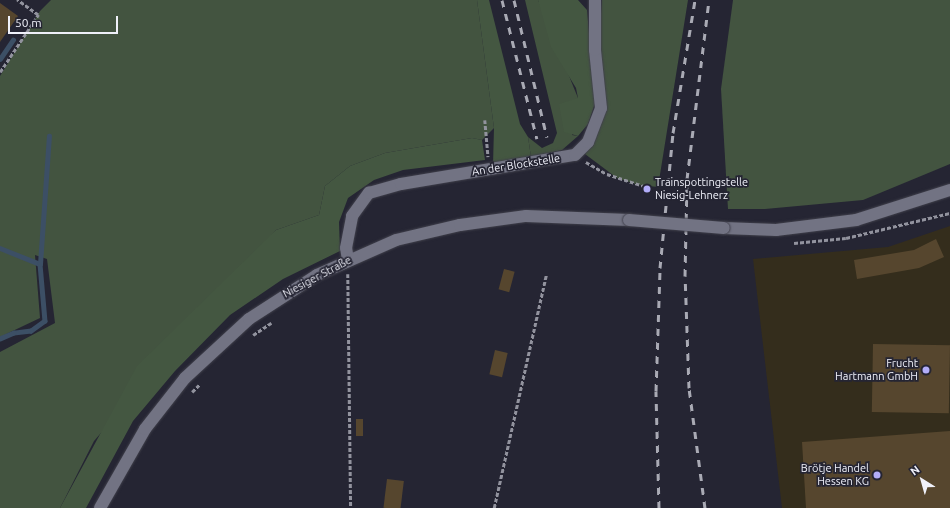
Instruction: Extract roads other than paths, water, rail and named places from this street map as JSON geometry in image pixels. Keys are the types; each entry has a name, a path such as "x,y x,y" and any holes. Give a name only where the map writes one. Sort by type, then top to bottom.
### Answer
{"main road":[{"name":"An der Blockstelle","path":"348,260 346,248 352,216 369,193 401,184 575,155 588,142 601,108 595,50 595,0"},
{"name":"Niesiger Straße","path":"100,508 145,429 204,358 274,301 348,260 396,240 493,219 562,216 724,228 776,230 816,226 886,212 946,192"}],"waterway":[{"path":"0,59 13,40"},
{"path":"40,264 49,136"},
{"path":"0,248 40,264 45,321 31,331 14,333 0,339"}],"railway":[{"path":"502,0 537,139"},
{"path":"514,0 547,137"},
{"path":"659,508 656,391 660,268 673,133 695,0"},
{"path":"705,508 689,388 685,276 687,179 709,0"}],"place":[{"name":"Trainspottingstelle Niesig-Lehnerz","path":"647,189"},
{"name":"Frucht Hartmann GmbH","path":"926,370"},
{"name":"Brötje Handel Hessen KG","path":"877,475"}]}
